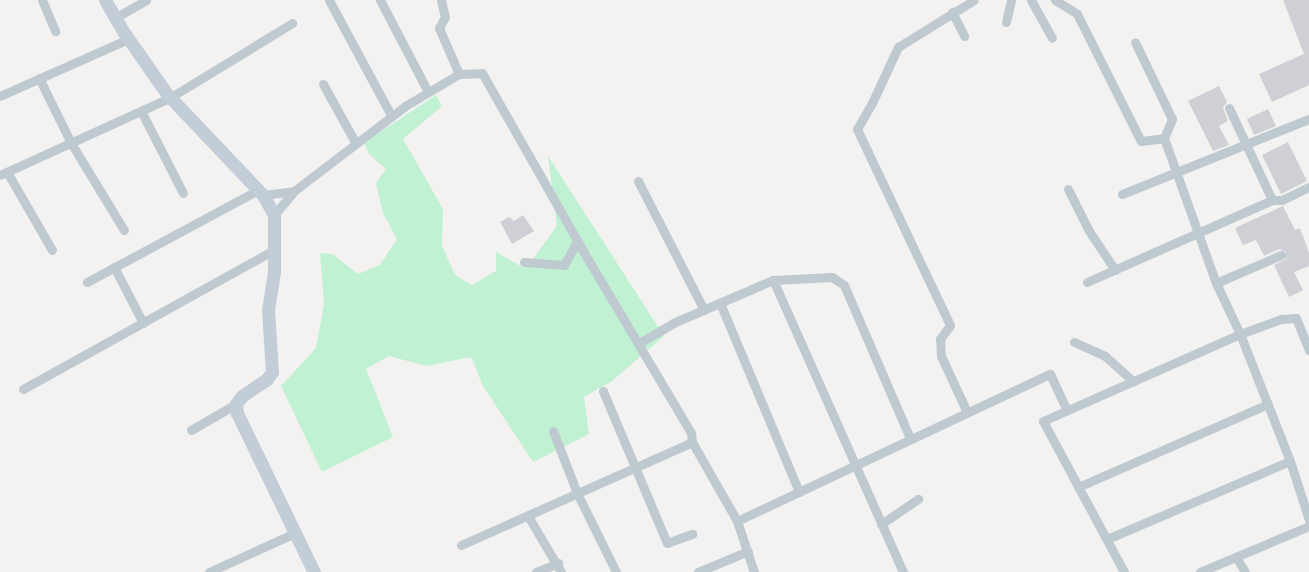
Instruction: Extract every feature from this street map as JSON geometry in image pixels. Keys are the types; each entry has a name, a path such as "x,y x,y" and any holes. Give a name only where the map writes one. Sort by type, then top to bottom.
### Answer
{"main road":[{"path":"105,0 128,39 171,97 260,193 274,215 274,272 268,310 272,372 267,379 249,389 236,404 237,413 314,572"}],"street":[{"path":"42,0 55,31"},
{"path":"115,18 146,0"},
{"path":"329,0 391,115"},
{"path":"380,0 428,92"},
{"path":"441,0 445,17 439,28 459,74"},
{"path":"1006,22 1011,0"},
{"path":"1031,0 1052,38"},
{"path":"1055,0 1077,14 1141,141 1164,138"},
{"path":"967,412 941,356 940,338 950,325 857,129 872,103 898,47 969,1"},
{"path":"952,12 964,36"},
{"path":"52,250 3,174 171,97 292,24"},
{"path":"0,96 128,39"},
{"path":"1135,42 1172,119 1164,138 1175,173 1216,283 1240,334 1268,404 1290,461 1309,520"},
{"path":"274,215 294,191 391,115 459,74 482,73 577,242 639,343 691,433 692,442 737,521 754,572"},
{"path":"38,78 71,143 124,230"},
{"path":"322,84 355,142"},
{"path":"1229,108 1272,200"},
{"path":"141,111 183,193"},
{"path":"1122,194 1309,119"},
{"path":"638,181 704,310"},
{"path":"1087,282 1198,235 1272,200 1282,200 1309,187"},
{"path":"1068,189 1089,231 1116,270"},
{"path":"87,282 260,193 294,191"},
{"path":"524,262 564,265 577,242"},
{"path":"23,389 274,250"},
{"path":"1216,283 1281,255"},
{"path":"114,267 143,323"},
{"path":"639,343 674,323 773,280 832,277 844,285 910,438"},
{"path":"773,280 903,572"},
{"path":"720,303 799,492"},
{"path":"1124,572 1043,421 1240,334 1281,319 1296,318 1309,351"},
{"path":"1074,342 1105,356 1133,381"},
{"path":"737,521 855,466 910,438 1050,374 1067,410"},
{"path":"603,391 667,543 692,534"},
{"path":"191,430 236,404"},
{"path":"1078,487 1268,404"},
{"path":"553,431 577,493 616,572"},
{"path":"461,545 577,493 635,469 692,442"},
{"path":"1107,539 1290,461"},
{"path":"881,524 918,499"},
{"path":"528,516 560,568 536,572"},
{"path":"1200,572 1309,526"},
{"path":"209,572 295,533"},
{"path":"698,572 748,551"},
{"path":"1236,557 1244,572"}],"green space":[{"path":"436,95 442,106 403,139 443,209 442,246 455,275 472,285 496,271 496,252 524,268 533,259 557,226 548,156 664,336 612,381 584,397 589,434 533,462 483,386 471,357 426,366 389,356 366,369 393,437 322,472 281,386 316,348 324,304 320,253 332,254 358,274 380,265 397,239 383,213 376,183 386,169 369,154 364,143"}],"building":[{"path":"1283,0 1309,0 1309,85 1272,102 1259,74 1304,54"},
{"path":"1219,86 1227,102 1223,108 1228,121 1219,126 1229,145 1213,151 1188,101"},
{"path":"1268,109 1276,126 1254,135 1247,119"},
{"path":"1288,142 1307,181 1281,194 1262,155"},
{"path":"1283,206 1295,230 1300,228 1309,253 1309,266 1294,272 1303,290 1289,297 1274,265 1286,259 1286,252 1279,249 1264,256 1256,240 1243,245 1235,228"},
{"path":"523,215 534,231 512,244 500,222 509,217 514,221"}]}
